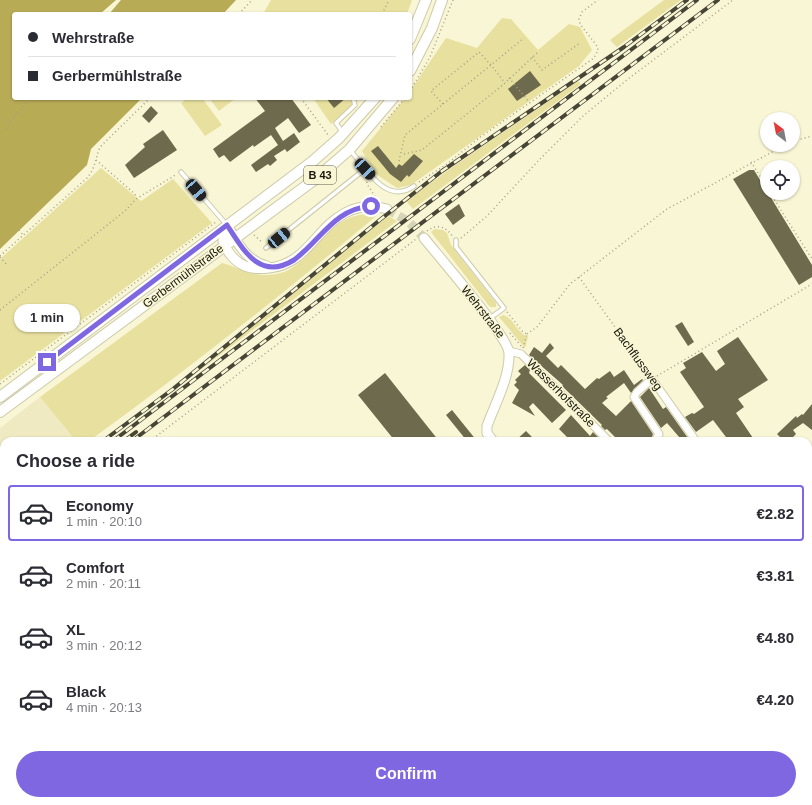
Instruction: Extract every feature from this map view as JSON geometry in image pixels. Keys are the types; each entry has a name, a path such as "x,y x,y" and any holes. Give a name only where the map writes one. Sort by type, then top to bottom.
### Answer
{"main road":[{"path":"412,34 426,0"},
{"path":"412,67 432,28 442,0"},
{"name":"Gerbermühlstraße","path":"0,397 224,222 310,164 344,133 373,100"},
{"name":"Gerbermühlstraße","path":"0,412 224,245 314,180 349,150 391,100"}],"street":[{"path":"224,222 224,245 234,258 243,265 254,268 272,268 288,264 294,260 328,226 345,213 364,207 387,209"},
{"path":"224,222 252,260 272,268"},
{"name":"Wehrstraße","path":"424,238 489,319 504,339 509,351 506,372 487,426 487,433 490,437"},
{"name":"Wasserhofstraße","path":"509,351 522,354 605,437"},
{"path":"652,379 637,392 634,397 659,434 657,437"},
{"name":"Bachflussweg","path":"652,379 693,437"}],"lane":[{"path":"344,133 336,123 355,105 354,100"},
{"path":"349,150 379,184 389,191 401,192 409,190 414,186"},
{"path":"266,248 365,169"},
{"path":"181,172 224,222"},
{"path":"456,240 456,247 504,308 489,319"}],"path":[{"path":"241,12 252,0"},
{"path":"383,12 390,0"},
{"path":"412,88 430,57 453,0"},
{"path":"414,186 425,177 447,164 479,138 594,58 597,54 597,46 580,24 579,18 582,12 598,0"},
{"path":"155,437 431,228 438,226 445,227 456,240 486,217 540,159 583,116 628,79 733,0"},
{"path":"399,161 404,135 524,38"},
{"path":"532,58 542,70 580,43"},
{"path":"443,104 431,91 479,52 505,83"},
{"path":"404,154 422,150 505,83 538,52"},
{"path":"509,78 530,103"},
{"path":"7,129 8,124 29,100"},
{"path":"8,266 0,256 86,179 93,171 100,147 148,100"},
{"path":"302,100 329,136"},
{"path":"378,130 395,112 404,100"},
{"path":"800,140 812,136"},
{"path":"523,348 527,334 534,330 570,284 667,209 771,152"},
{"path":"96,160 135,194 136,199"},
{"path":"751,162 760,177"},
{"path":"0,310 125,211 136,199 181,172"},
{"path":"367,184 376,199"},
{"path":"774,200 812,259"},
{"path":"0,384 224,222"},
{"path":"19,230 24,235"},
{"path":"257,237 261,241"},
{"name":"Bachflussweg","path":"579,277 652,379"},
{"path":"652,379 812,284"},
{"path":"504,308 523,332 527,334"}],"shaded area":[{"path":"0,0 116,0 102,12 12,12 12,100 140,100 91,149 87,165 0,249"},
{"path":"121,0 236,0 225,12 111,12"},
{"path":"271,0 412,0 408,12 264,12"},
{"path":"664,0 681,0 617,47 610,40"},
{"path":"502,18 511,19 538,50 569,24 580,27 592,50 579,66 411,185 397,188 376,174 362,151 403,100 412,100 412,88 446,38 477,48"},
{"path":"578,81 581,84 413,209 406,201 451,168"},
{"path":"185,100 203,100 222,125 205,136 181,103"},
{"path":"211,100 233,100 219,111"},
{"path":"314,100 358,100 331,124"},
{"path":"101,168 141,201 173,179 212,223 0,381 0,259"},
{"path":"380,213 236,330 94,437 73,437 40,397 222,263 260,275 279,273 291,269 310,253 336,225 355,216"},
{"path":"388,216 397,221 188,379"},
{"path":"435,229 443,230 447,233 451,245 496,303 496,307 490,307 431,232"},
{"path":"503,315 510,319 524,335 528,337 525,348 499,317"},
{"path":"40,397 73,437 0,437 0,428"}],"building":[{"path":"530,71 541,85 517,101 508,89"},
{"path":"257,100 292,100 311,125 299,133 288,118 275,128 283,141 294,133 300,142 287,152 285,149 274,156 277,160 270,166 268,164 256,172 251,165 278,145 271,135 254,147 253,145 230,162 224,155 219,158 213,149 265,111"},
{"path":"328,100 344,100 334,108"},
{"path":"151,106 158,113 149,123 142,116"},
{"path":"163,130 177,150 134,178 125,165 145,147 143,144"},
{"path":"378,146 396,168 399,164 402,166 414,154 423,161 409,177 407,175 401,182 390,174 371,151"},
{"path":"749,170 754,170 760,180 760,200 772,200 812,265 812,277 799,285 733,179"},
{"path":"459,204 465,216 453,225 445,214"},
{"path":"682,322 694,342 688,346 675,326"},
{"path":"738,337 768,380 738,399 744,407 736,413 752,437 726,437 713,420 696,432 685,417 692,413 694,414 704,407 680,372 686,368 683,363 702,352 716,371 725,364 717,351"},
{"path":"550,343 554,348 546,356 558,368 561,365 585,389 597,378 599,379 610,371 614,377 624,370 634,385 642,379 643,380 631,393 624,383 606,397 608,398 602,403 616,416 631,401 653,434 652,437 615,437 607,429 605,430 601,426 602,425 562,386 563,385 529,355 534,347 542,353"},
{"path":"525,365 530,370 529,373 566,410 552,423 533,403 529,407 535,416 512,403 519,390 514,385 517,382 515,380 521,374 518,371"},
{"path":"385,373 436,437 392,437 358,395"},
{"path":"649,388 663,409 666,407 687,437 679,437 667,423 661,428 640,397"},
{"path":"812,404 812,430 803,423 793,430 796,434 793,437 780,437 777,434 796,416 797,418 802,414 803,415"},
{"path":"452,410 474,437 464,437 446,415"},
{"path":"571,415 590,436 593,432 598,437 567,437 559,429"},
{"path":"526,431 532,437 519,437"}],"tunnel":[{"path":"387,209 409,222 424,238"}],"railway":[{"path":"108,437 173,389 442,171 624,47 687,0"},
{"path":"118,437 697,0"},
{"path":"137,437 718,0"},
{"path":"129,437 136,432"}],"route":[{"path":"47,362 227,225 239,245 252,260 263,266 272,268 280,267 288,264 304,252 328,226 339,217 357,208 371,206"}]}
